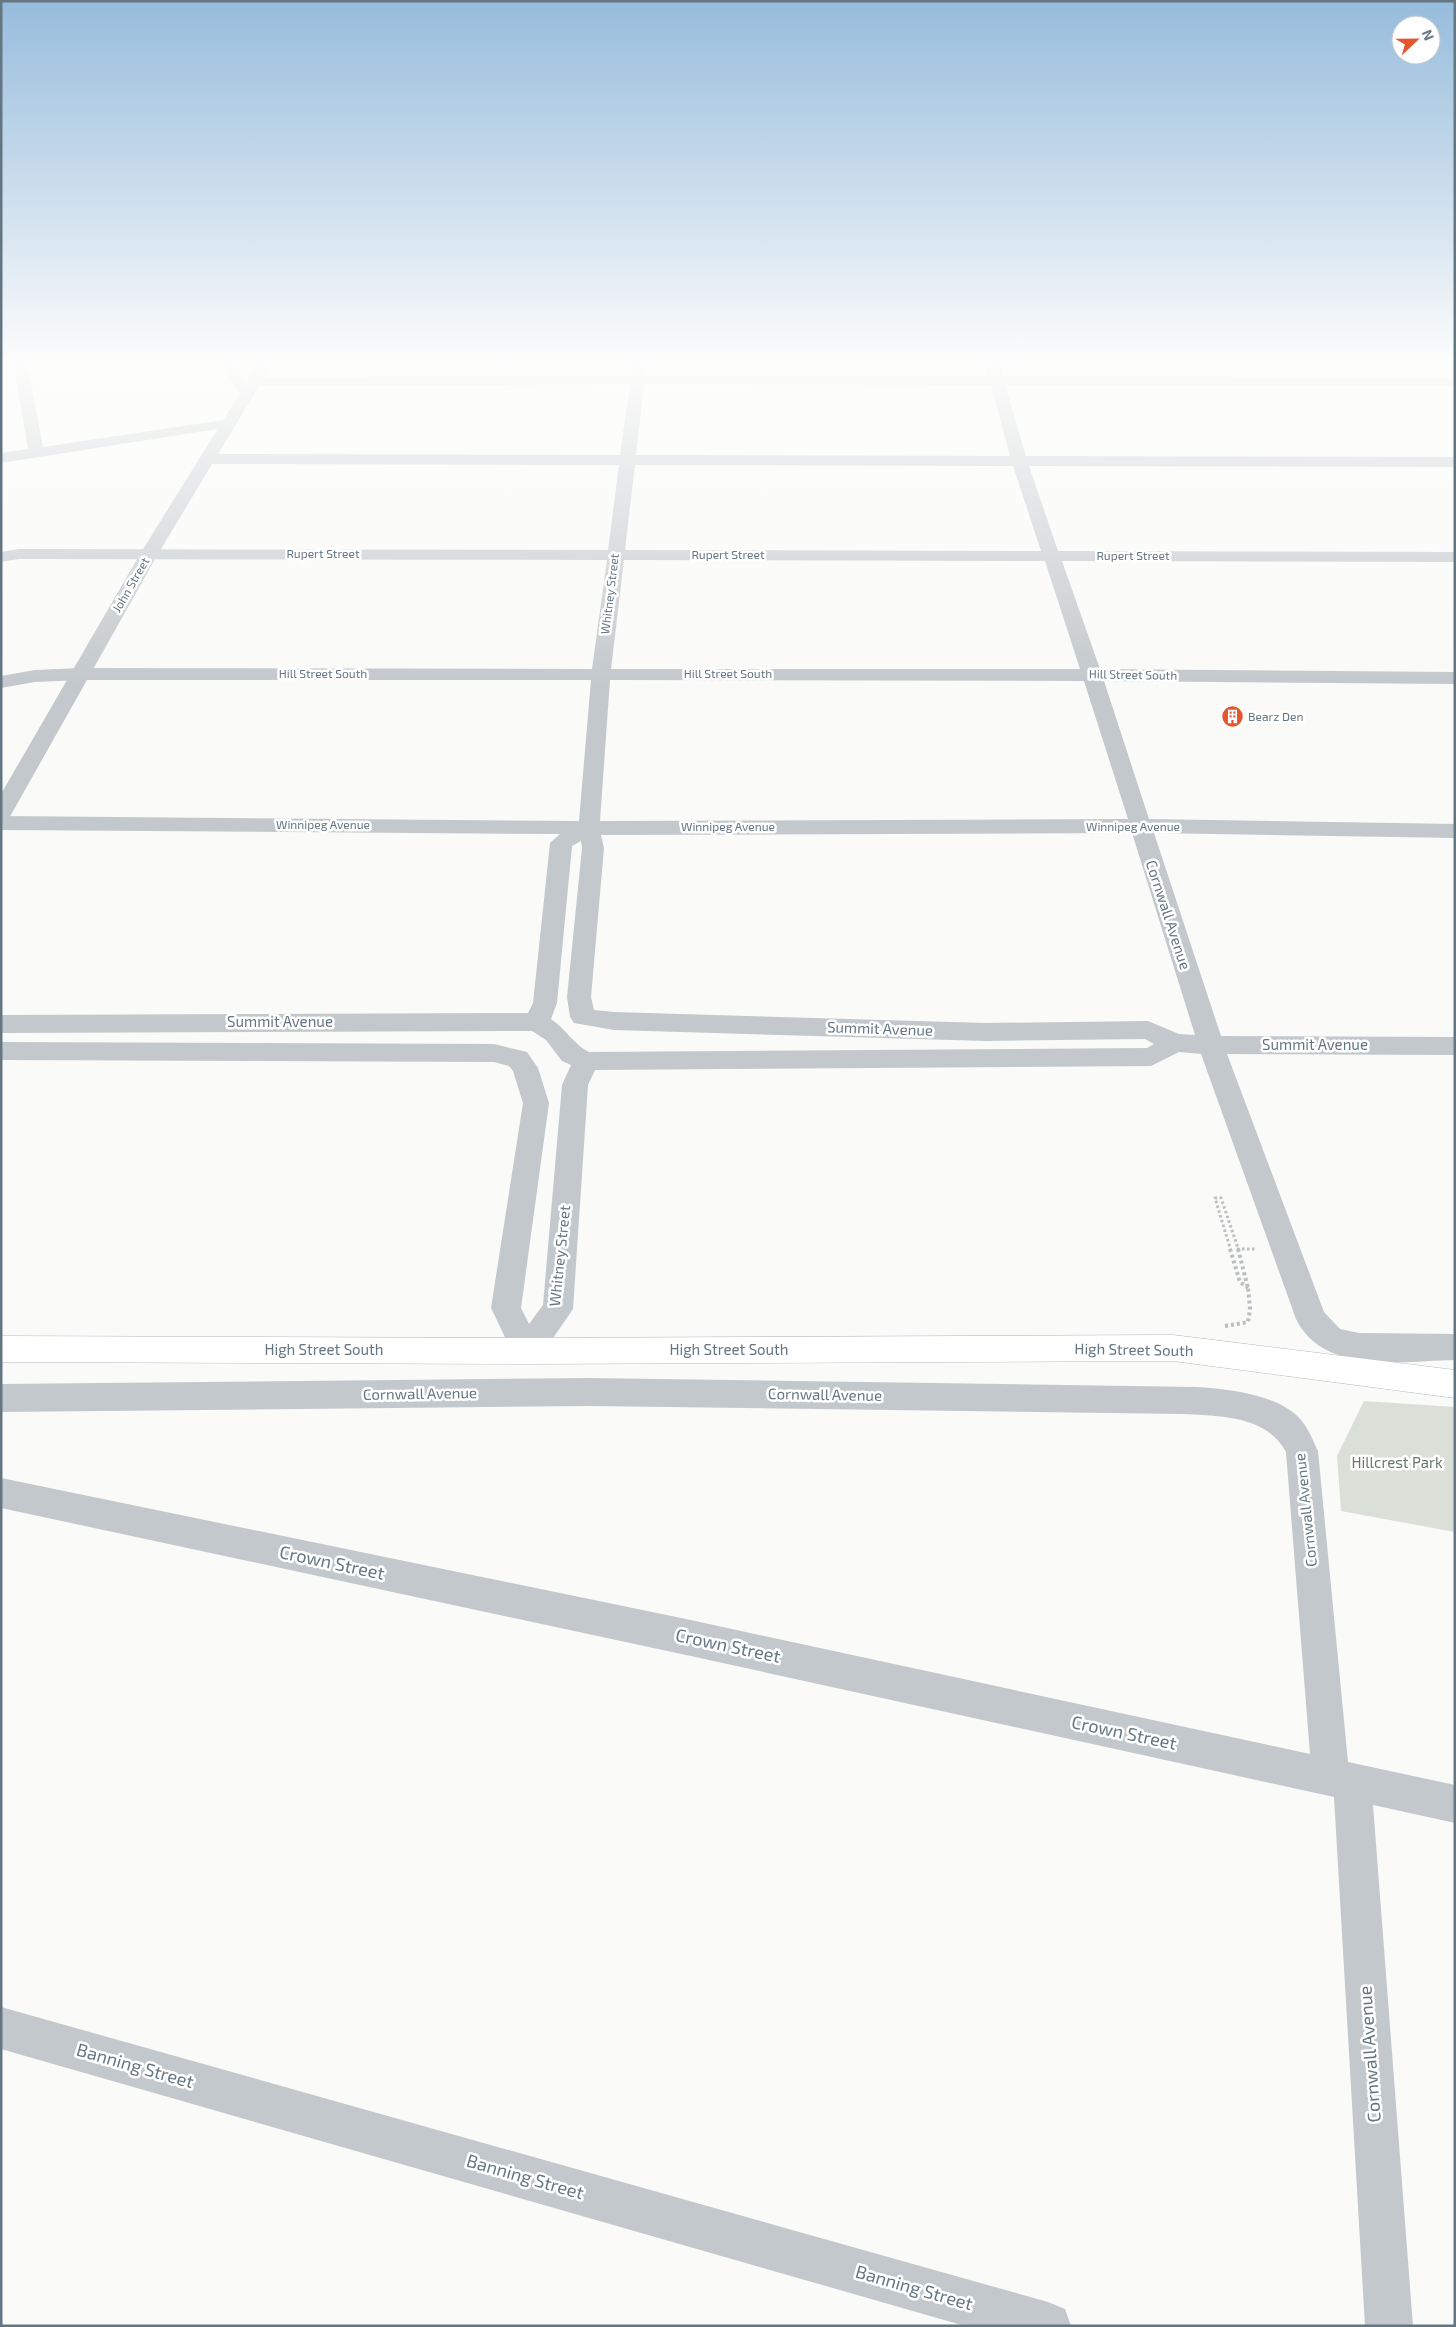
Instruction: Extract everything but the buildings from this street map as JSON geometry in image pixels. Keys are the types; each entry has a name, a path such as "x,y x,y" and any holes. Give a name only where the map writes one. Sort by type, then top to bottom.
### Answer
{"main road":[{"name":"High Street South","path":"1,1349 528,1351 1173,1348 1455,1384"}],"street":[{"name":"John Street","path":"1,813 149,554 200,470"},
{"name":"Whitney Street","path":"583,1017 580,996 593,848 589,828 601,674 625,470"},
{"name":"Cornwall Avenue","path":"1022,470 1092,674 1211,1045 1311,1319 1321,1333 1335,1341 1360,1346 1455,1347"},
{"name":"Rupert Street","path":"1,557 19,554 1455,557"},
{"name":"Hill Street South","path":"1,682 35,676 80,674 1092,674 1455,678"},
{"name":"Winnipeg Avenue","path":"1,823 589,828 1140,826 1455,831"},
{"path":"586,1061 571,1054 541,1012 561,843 589,828"},
{"name":"Summit Avenue","path":"1,1024 541,1012"},
{"name":"Summit Avenue","path":"583,1017 614,1021 986,1032 1148,1030 1175,1043 1211,1045 1455,1046"},
{"path":"986,1032 990,1059"},
{"name":"Summit Avenue","path":"586,1061 1152,1057 1175,1043"},
{"name":"Summit Avenue","path":"1,1051 494,1053 518,1059 524,1068 536,1103 506,1308 528,1351"},
{"name":"Whitney Street","path":"528,1351 558,1309 575,1085 586,1061"},
{"name":"Cornwall Avenue","path":"1,1398 589,1392 1182,1400 1248,1407 1271,1416 1289,1429 1302,1451 1341,1780 1389,2326"},
{"name":"Crown Street","path":"1,1493 686,1637 1455,1804"},
{"name":"Banning Street","path":"1,2028 1048,2326"}],"path":[{"path":"1220,1327 1248,1322 1250,1303 1248,1288 1221,1198 1216,1198 1240,1282 1248,1288"}],"green space":[{"name":"Hillcrest Park","path":"1364,1401 1455,1407 1455,1532 1341,1511 1337,1456"}],"place":[{"name":"Bearz Den","path":"1232,717"}]}
